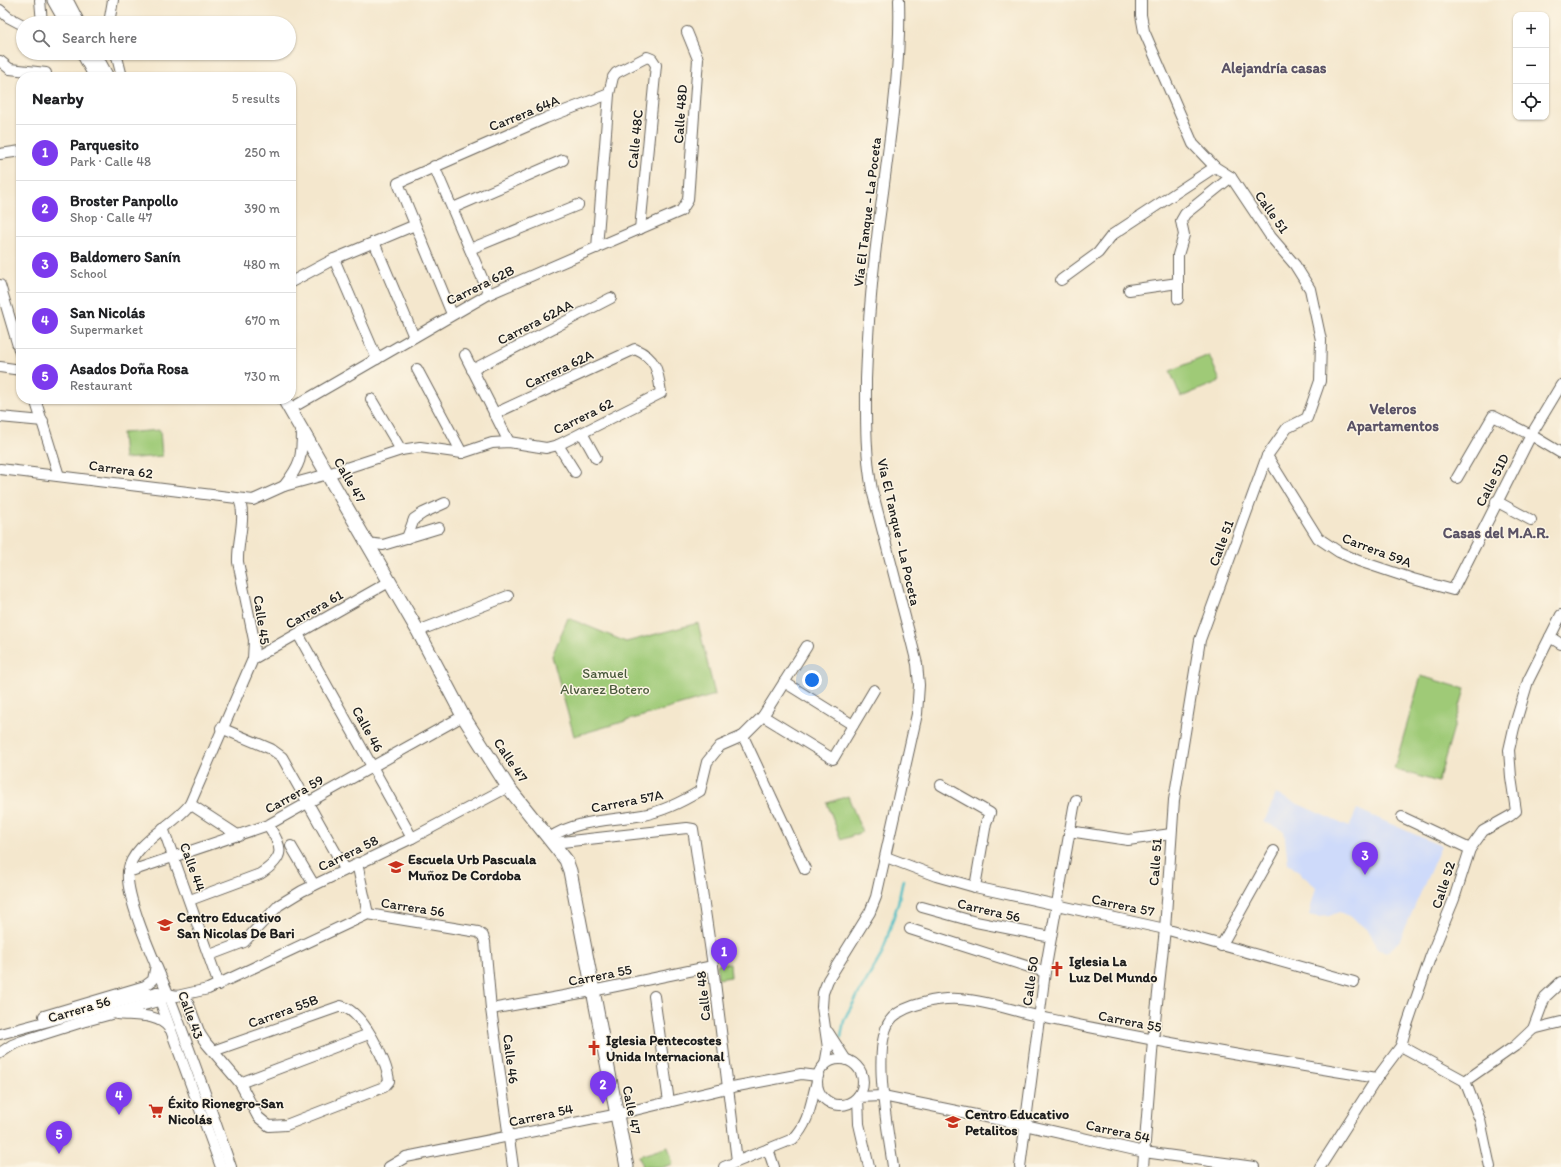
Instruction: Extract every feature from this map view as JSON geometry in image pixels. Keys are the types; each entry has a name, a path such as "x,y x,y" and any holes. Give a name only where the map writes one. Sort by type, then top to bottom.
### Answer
{"main road":[{"path":"54,0 63,16"},
{"path":"66,0 74,16"},
{"path":"87,60 93,72"},
{"path":"98,60 104,72"},
{"name":"Calle 47","path":"287,404 328,474 374,547 390,582 463,716 508,787 554,841 566,860 570,871 627,1167"}],"street":[{"path":"40,0 41,16"},
{"path":"110,16 113,0"},
{"name":"Vía El Tanque - La Poceta","path":"825,1065 828,1048 822,1007 823,993 828,980 873,905 880,886 917,714 919,685 917,664 868,467 865,436 867,334 882,193 891,135 898,47 899,0"},
{"name":"Calle 51","path":"1141,0 1141,15 1144,31 1193,144 1215,167 1231,177 1271,237 1307,282 1322,340 1320,381 1307,418 1287,428 1267,456 1200,640 1174,800 1165,929 1153,1040 1143,1167"},
{"path":"0,10 16,21"},
{"name":"Calle 48D","path":"687,32 698,59 688,200"},
{"name":"Calle 48C","path":"610,94 613,78 616,73 647,57 652,59 656,65 640,229"},
{"path":"118,60 121,72"},
{"path":"0,61 10,69 32,72"},
{"path":"597,248 610,94"},
{"name":"Carrera 64A","path":"415,225 398,183 546,118 610,94"},
{"path":"0,154 16,152"},
{"path":"453,208 563,160"},
{"path":"434,166 489,294"},
{"path":"1061,280 1098,253 1112,235 1215,167"},
{"path":"1178,299 1178,255 1184,235 1181,221 1185,214 1231,177"},
{"name":"Carrera 62B","path":"296,399 376,359 489,294 681,211 688,200"},
{"path":"470,249 578,205"},
{"path":"296,279 334,259 415,225 452,314"},
{"path":"374,242 414,337"},
{"path":"334,259 376,359"},
{"path":"1129,290 1178,284"},
{"path":"0,285 4,314 16,344"},
{"name":"Carrera 62AA","path":"472,370 611,298"},
{"name":"Carrera 62","path":"328,474 401,450 420,447 462,453 492,443 509,442 546,448 558,445 661,393 658,373 648,355 635,349"},
{"name":"Carrera 62A","path":"494,414 635,349"},
{"path":"465,355 509,442"},
{"path":"0,367 16,369"},
{"path":"416,369 462,453"},
{"name":"Calle 51D","path":"1452,590 1496,501 1531,435 1561,385"},
{"path":"371,399 401,450"},
{"path":"37,404 59,476"},
{"path":"1456,478 1494,416 1531,435 1561,453"},
{"path":"0,417 43,421"},
{"path":"284,486 297,468 302,452 302,430"},
{"path":"582,433 596,458"},
{"path":"558,445 575,472"},
{"name":"Carrera 59A","path":"1267,456 1318,538 1338,552 1359,561 1452,590"},
{"name":"Carrera 62","path":"0,469 239,499"},
{"path":"243,509 253,500 284,486 328,474"},
{"path":"239,499 253,500"},
{"name":"Calle 45","path":"128,872 132,863 149,839 181,815 190,804 221,728 252,659 254,640 238,551 243,509 239,499"},
{"path":"1496,501 1530,520"},
{"path":"407,538 414,519 423,512 445,503"},
{"path":"374,547 439,528"},
{"name":"Carrera 61","path":"252,659 390,582"},
{"path":"418,631 508,596"},
{"name":"Calle 52","path":"1320,1167 1377,1078 1401,1046 1430,958 1454,899 1470,849 1484,831 1516,811 1509,750 1514,728 1528,680 1561,614"},
{"name":"Calle 46","path":"298,634 412,838"},
{"path":"1550,637 1561,644"},
{"name":"Carrera 57A","path":"554,841 563,830 578,824 644,814 671,807 700,791 707,762 720,746 743,736 763,716 807,646"},
{"path":"784,682 853,725"},
{"path":"763,716 833,759 874,690"},
{"name":"Carrera 59","path":"128,872 268,825 463,716"},
{"path":"221,728 276,752 282,757 345,869"},
{"path":"743,736 805,869"},
{"path":"941,784 990,813 986,823 975,887"},
{"name":"Carrera 58","path":"210,955 244,942 279,905 314,885 412,838 508,787"},
{"name":"Calle 50","path":"1020,1167 1045,972 1069,831 1076,800"},
{"path":"190,804 239,836"},
{"path":"1402,818 1470,849"},
{"path":"190,900 260,874 268,869 278,858 281,849 280,843 268,825"},
{"name":"Calle 44","path":"163,828 175,857 219,984"},
{"name":"Calle 48","path":"554,841 687,828 693,829 714,966 727,1088 737,1161"},
{"path":"1069,831 1128,840 1171,834"},
{"path":"291,846 314,885"},
{"path":"1221,946 1274,850"},
{"name":"Carrera 57","path":"886,857 936,876 975,887 1165,929 1221,946 1354,982"},
{"path":"357,864 368,914"},
{"name":"Calle 43","path":"128,872 130,890 156,965 162,996 172,1031 221,1167"},
{"name":"Carrera 56","path":"922,907 976,922 1051,937"},
{"name":"Carrera 56","path":"0,1034 162,996 185,995 208,989 368,914 478,932 483,936 486,953"},
{"path":"910,929 1045,972"},
{"name":"Calle 46","path":"486,953 491,1009 512,1167"},
{"path":"0,1028 145,986 153,980 156,965"},
{"name":"Carrera 55","path":"491,1009 592,991 714,966"},
{"path":"1465,1082 1515,1046 1533,1029 1545,997 1561,982"},
{"path":"185,995 200,1034 240,1084 369,1034"},
{"name":"Calle 43","path":"162,996 231,1167"},
{"name":"Carrera 56","path":"0,1053 12,1045 22,1041 111,1014 162,996"},
{"path":"654,996 669,1102"},
{"name":"Carrera 55","path":"883,1096 882,1038 887,1026 893,1018 900,1012 922,1003 938,1000 958,999 978,1001 1039,1017 1153,1040 1377,1078"},
{"name":"Carrera 55B","path":"214,1051 341,1006 352,1010 376,1043 388,1074 389,1081 384,1087 286,1125 269,1126 263,1122 240,1084"},
{"path":"111,1014 156,1019 164,1022 172,1031"},
{"path":"1533,1029 1561,1022"},
{"name":"Vía El Tanque - La Poceta","path":"826,1027 846,1060"},
{"path":"1401,1046 1465,1082 1480,1120 1490,1167"},
{"path":"724,1167 793,1139 799,1133 807,1118 818,1077 825,1065 835,1060 846,1060 859,1070 862,1075 862,1086 858,1097 860,1124 869,1167"},
{"name":"Carrera 54","path":"390,1167 406,1157 617,1114 727,1088 801,1074 818,1077"},
{"path":"818,1077 819,1090 822,1096 831,1103 843,1105 852,1112 860,1124"},
{"name":"Carrera 54","path":"862,1086 883,1096"},
{"path":"883,1096 893,1167"},
{"name":"Carrera 54","path":"858,1097 883,1096 1025,1125 1144,1152 1254,1167"},
{"path":"843,1105 854,1101 858,1097"},
{"path":"768,1149 774,1167"},
{"path":"406,1157 412,1167"}],"shaded area":[{"path":"1276,794 1349,827 1357,809 1441,846 1400,940 1387,953 1377,948 1366,929 1350,916 1339,912 1329,916 1318,917 1309,915 1316,887 1288,863 1284,831 1264,822"}],"green space":[{"path":"1209,355 1220,381 1181,397 1170,371"},
{"path":"160,430 162,456 124,459 122,433"},
{"name":"Samuel Alvarez Botero","path":"568,618 626,642 698,623 715,695 574,736 552,656"},
{"path":"1421,676 1465,689 1438,782 1394,769"},
{"path":"848,796 862,832 841,840 827,803"},
{"path":"730,963 731,977 718,979 717,965"},
{"path":"668,1147 673,1164 663,1167 642,1167 639,1156"}],"waterway":[{"path":"841,1037 847,1014 882,954 898,903 903,880"}],"place":[{"name":"Escuela Urb Pascuala Muñoz De Cordoba","path":"396,867"},
{"name":"Baldomero Sanín","path":"1365,875"},
{"name":"Centro Educativo San Nicolas De Bari","path":"165,925"},
{"name":"Iglesia La Luz Del Mundo","path":"1057,969"},
{"name":"Parquesito","path":"724,971"},
{"name":"Iglesia Pentecostes Unida Internacional","path":"594,1048"},
{"name":"Broster Panpollo","path":"603,1104"},
{"name":"Éxito Rionegro-San Nicolás","path":"156,1111"},
{"name":"San Nicolás","path":"119,1115"},
{"name":"Centro Educativo Petalitos","path":"953,1122"},
{"name":"Asados Doña Rosa","path":"59,1154"}],"district":[{"name":"Alejandría casas","path":"1274,68"},
{"name":"Veleros Apartamentos","path":"1393,418"},
{"name":"Casas del M.A.R.","path":"1496,533"}]}
